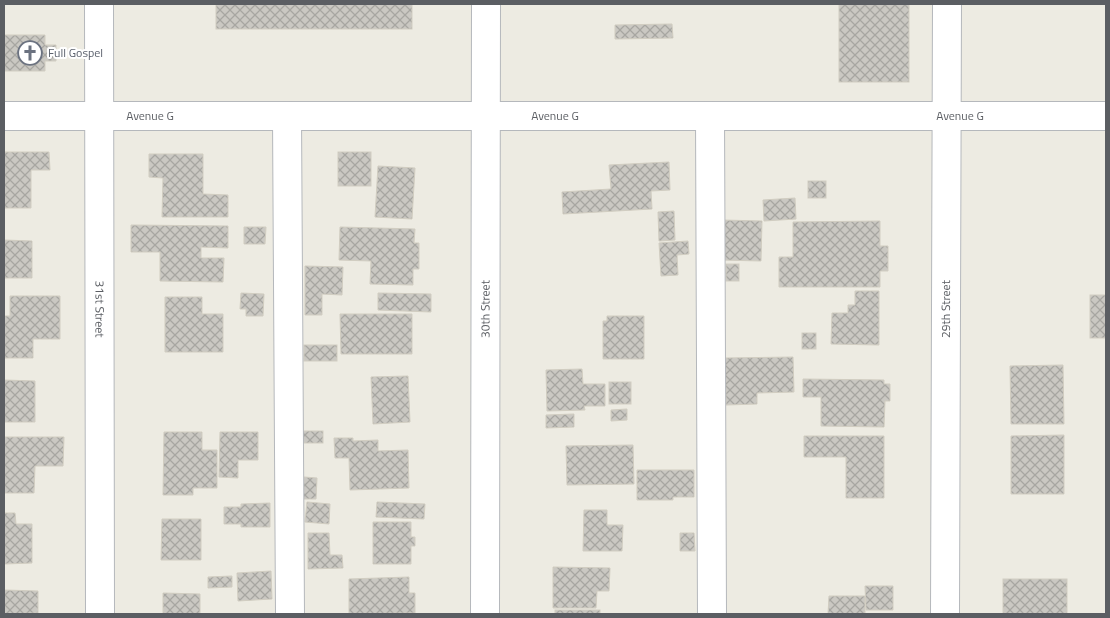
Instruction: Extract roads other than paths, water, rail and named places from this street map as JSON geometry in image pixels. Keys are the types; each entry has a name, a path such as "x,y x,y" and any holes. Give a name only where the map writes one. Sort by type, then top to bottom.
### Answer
{"street":[{"name":"31st Street","path":"99,4 100,614"},
{"name":"30th Street","path":"485,614 486,4"},
{"name":"29th Street","path":"945,614 947,4"},
{"name":"Avenue G","path":"4,116 1106,116"},
{"path":"287,116 290,614"},
{"path":"710,116 712,614"}],"place":[{"name":"Full Gospel","path":"30,53"}]}
